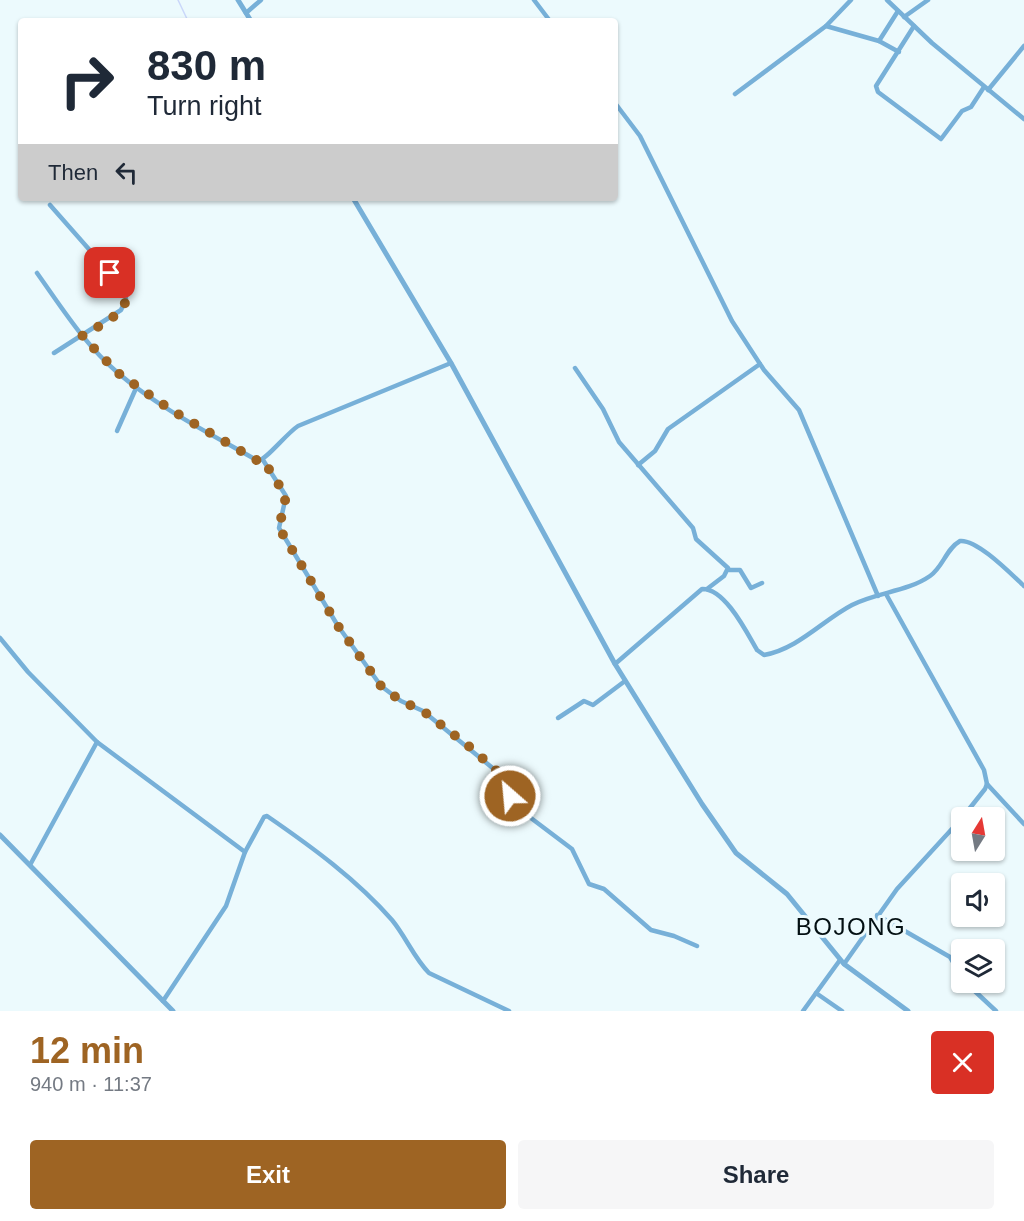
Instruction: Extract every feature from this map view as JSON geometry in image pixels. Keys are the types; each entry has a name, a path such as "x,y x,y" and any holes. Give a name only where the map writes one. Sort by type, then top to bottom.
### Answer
{"street":[{"path":"238,0 249,18"},
{"path":"246,13 261,0"},
{"path":"534,0 548,18"},
{"path":"735,94 825,26 851,0"},
{"path":"887,0 986,89 1024,119"},
{"path":"904,17 928,0"},
{"path":"879,41 898,11"},
{"path":"825,26 879,41 899,52"},
{"path":"914,26 876,89 938,139 945,137 962,111 970,108 1024,46"},
{"path":"618,107 640,136 732,321 760,364 799,410 878,596"},
{"path":"355,201 451,363 615,664 672,759 731,847 787,894 842,962 908,1011"},
{"path":"50,206 124,289 126,300 121,310 54,353"},
{"path":"37,273 82,336 118,373 258,461 263,460 285,434 298,426 451,363"},
{"path":"638,465 655,451 668,429 760,364"},
{"path":"575,369 603,409 618,441 693,528 696,539 729,570"},
{"path":"117,431 137,386"},
{"path":"263,460 286,496 279,528 338,626 381,686 401,701 423,711 506,779 511,786 511,803 572,849 590,884 604,889 651,930 674,936 697,946"},
{"path":"707,589 724,601 759,652 764,655 798,641 853,604 929,577 936,571 953,546 962,540 980,549 1024,585"},
{"path":"615,664 701,590 707,589 729,570 740,570 751,588 762,583"},
{"path":"886,594 982,764 987,784 1024,824"},
{"path":"0,638 28,672 97,742 245,852"},
{"path":"558,718 584,701 593,705 625,681"},
{"path":"30,866 97,742"},
{"path":"971,807 987,784"},
{"path":"163,1001 226,906 245,852 264,817 267,816 316,849 360,888 394,922 420,964 429,973 509,1011"},
{"path":"803,1011 877,915 932,848 951,829"},
{"path":"0,835 173,1011"},
{"path":"877,915 951,959"},
{"path":"816,993 842,1011"},
{"path":"977,993 996,1011"}],"waterway":[{"path":"178,0 187,18"}],"district":[{"name":"BOJONG","path":"851,927"}],"route":[{"path":"110,273 124,289 126,300 121,310 82,336 118,373 171,410 258,461 263,460 286,496 279,528 338,626 381,686 401,701 420,709 471,748 509,782 510,796"}]}
